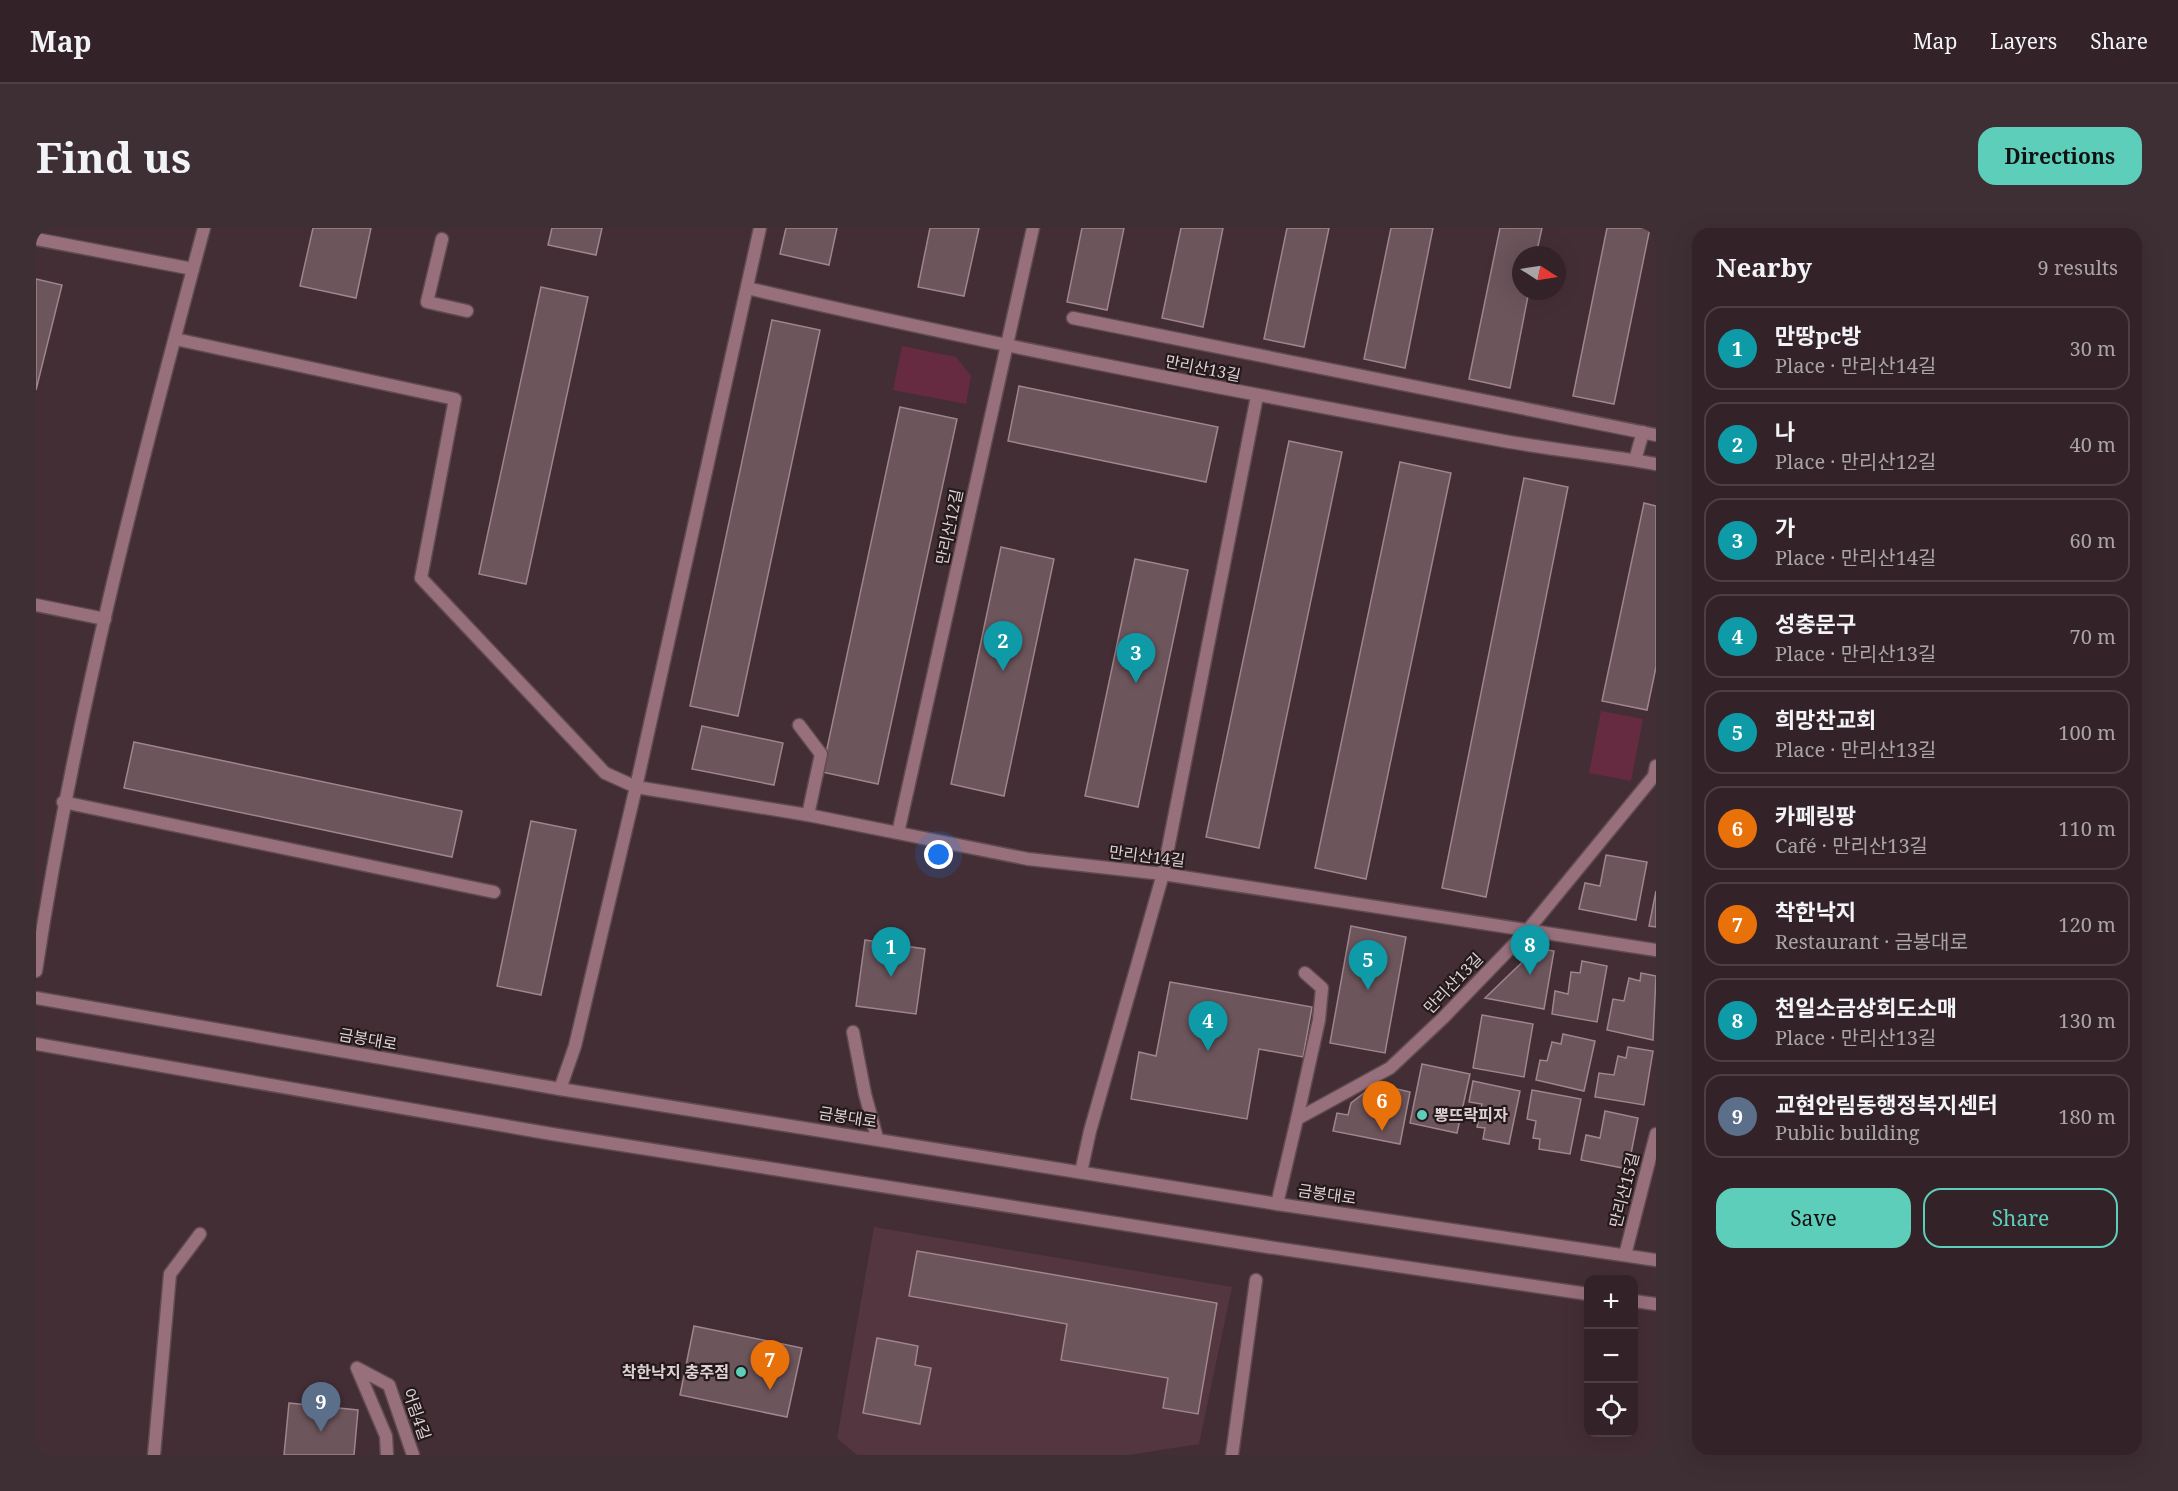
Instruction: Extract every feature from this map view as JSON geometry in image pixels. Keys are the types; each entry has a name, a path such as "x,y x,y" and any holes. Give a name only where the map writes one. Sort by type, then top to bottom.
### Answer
{"street":[{"path":"36,971 63,802 105,619 204,228"},
{"path":"560,1089 575,1046 636,787 760,228"},
{"name":"만리산12길","path":"898,833 1033,228"},
{"path":"442,238 427,302 467,311"},
{"path":"36,239 193,269"},
{"name":"만리산13길","path":"747,288 1007,345 1257,396 1507,441 1656,464"},
{"path":"1073,318 1650,433 1635,460"},
{"name":"만리산14길","path":"175,339 455,399 421,578 605,773 636,787 808,815 1028,859 1163,874 1656,950"},
{"path":"1081,1172 1090,1131 1163,874 1257,396"},
{"path":"36,605 105,619"},
{"path":"799,725 821,754 808,815"},
{"name":"만리산13길","path":"1297,1119 1390,1068 1527,931 1654,776 1656,766"},
{"path":"63,802 494,892"},
{"path":"1277,1204 1319,1020 1322,988 1305,973"},
{"name":"금봉대로","path":"36,998 560,1089 877,1138 1277,1204 1656,1260"},
{"path":"853,1032 865,1094 877,1138"},
{"path":"36,1044 552,1134 1268,1247 1584,1293"},
{"name":"만리산15길","path":"1625,1255 1656,1134"},
{"path":"154,1455 170,1274 200,1234"},
{"path":"1232,1455 1256,1280"},
{"path":"1638,1301 1656,1304"},
{"name":"어림4길","path":"387,1455 386,1436 357,1368 389,1384 413,1455"}],"shaded area":[{"path":"902,346 956,357 971,376 966,404 893,390"},
{"path":"1601,711 1643,719 1631,781 1589,773"},
{"path":"874,1227 1232,1287 1199,1444 1128,1455 857,1455 837,1438"}],"building":[{"path":"313,228 371,228 356,298 300,286"},
{"path":"552,228 602,228 596,255 548,245"},
{"path":"786,228 837,228 829,265 780,254"},
{"path":"930,228 979,228 964,296 918,287"},
{"path":"1082,228 1124,228 1107,310 1067,302"},
{"path":"1181,228 1223,228 1203,327 1162,318"},
{"path":"1287,228 1329,228 1304,347 1264,339"},
{"path":"1391,228 1433,228 1405,368 1364,359"},
{"path":"1500,228 1542,228 1538,246 1512,246 1512,300 1527,300 1510,388 1469,379"},
{"path":"1607,228 1650,228 1614,404 1573,396"},
{"path":"36,279 62,285 36,390"},
{"path":"541,287 588,297 526,584 479,574"},
{"path":"772,320 820,330 738,716 690,706"},
{"path":"1019,386 1218,427 1206,482 1008,441"},
{"path":"900,407 957,419 878,784 822,772"},
{"path":"1289,441 1342,452 1259,848 1206,837"},
{"path":"1400,462 1451,473 1366,879 1315,868"},
{"path":"1524,478 1568,487 1486,897 1442,888"},
{"path":"1644,503 1656,506 1656,667 1647,710 1602,701"},
{"path":"1001,547 1054,559 1004,796 951,784"},
{"path":"1135,559 1188,570 1138,807 1085,796"},
{"path":"702,726 783,743 774,785 692,769"},
{"path":"134,742 462,811 452,857 124,788"},
{"path":"531,821 576,830 541,995 497,986"},
{"path":"1606,855 1647,862 1636,920 1579,909 1585,883 1600,886"},
{"path":"1656,891 1656,927 1649,926"},
{"path":"1351,926 1406,937 1385,1053 1330,1043"},
{"path":"865,940 925,949 916,1014 856,1006"},
{"path":"1537,948 1554,951 1544,1009 1485,998"},
{"path":"1582,961 1607,966 1597,1022 1552,1014 1555,991 1568,994 1571,972 1580,973"},
{"path":"1641,973 1656,976 1653,1040 1607,1030 1613,999 1624,1001 1629,978 1640,981"},
{"path":"1170,982 1312,1007 1303,1057 1259,1049 1247,1119 1131,1099 1139,1052 1156,1056"},
{"path":"1482,1015 1533,1024 1524,1077 1473,1068"},
{"path":"1563,1034 1595,1041 1584,1091 1536,1080 1540,1060 1547,1061 1552,1042 1561,1044"},
{"path":"1628,1047 1653,1051 1644,1105 1595,1097 1599,1073 1614,1075 1618,1056 1626,1058"},
{"path":"1422,1064 1470,1074 1457,1133 1410,1123"},
{"path":"1473,1081 1520,1091 1509,1144 1483,1139 1485,1128 1477,1127 1482,1104 1469,1102"},
{"path":"1376,1084 1410,1092 1400,1144 1333,1131 1337,1113 1348,1115 1351,1103"},
{"path":"1532,1090 1581,1099 1570,1154 1539,1149 1540,1139 1533,1138 1536,1121 1527,1119"},
{"path":"1605,1111 1638,1118 1628,1169 1581,1160 1586,1135 1600,1138"},
{"path":"917,1251 1217,1303 1198,1414 1163,1408 1168,1378 1061,1360 1067,1324 909,1296"},
{"name":"착한낙지 충주점","path":"694,1326 802,1348 787,1417 680,1395"},
{"path":"877,1338 918,1346 915,1365 931,1368 920,1424 863,1413"},
{"path":"289,1403 358,1410 354,1455 284,1455"}],"place":[{"name":"나","path":"1003,671"},
{"name":"가","path":"1136,683"},
{"name":"천일소금상회도소매","path":"1530,975"},
{"name":"만땅pc방","path":"891,977"},
{"name":"희망찬교회","path":"1368,990"},
{"name":"성충문구","path":"1208,1051"},
{"name":"뽕뜨락피자","path":"1422,1115"},
{"name":"카페링팡","path":"1382,1131"},
{"name":"착한낙지 충주점","path":"741,1372"},
{"name":"착한낙지","path":"770,1390"},
{"name":"교현안림동행정복지센터","path":"321,1432"}]}
